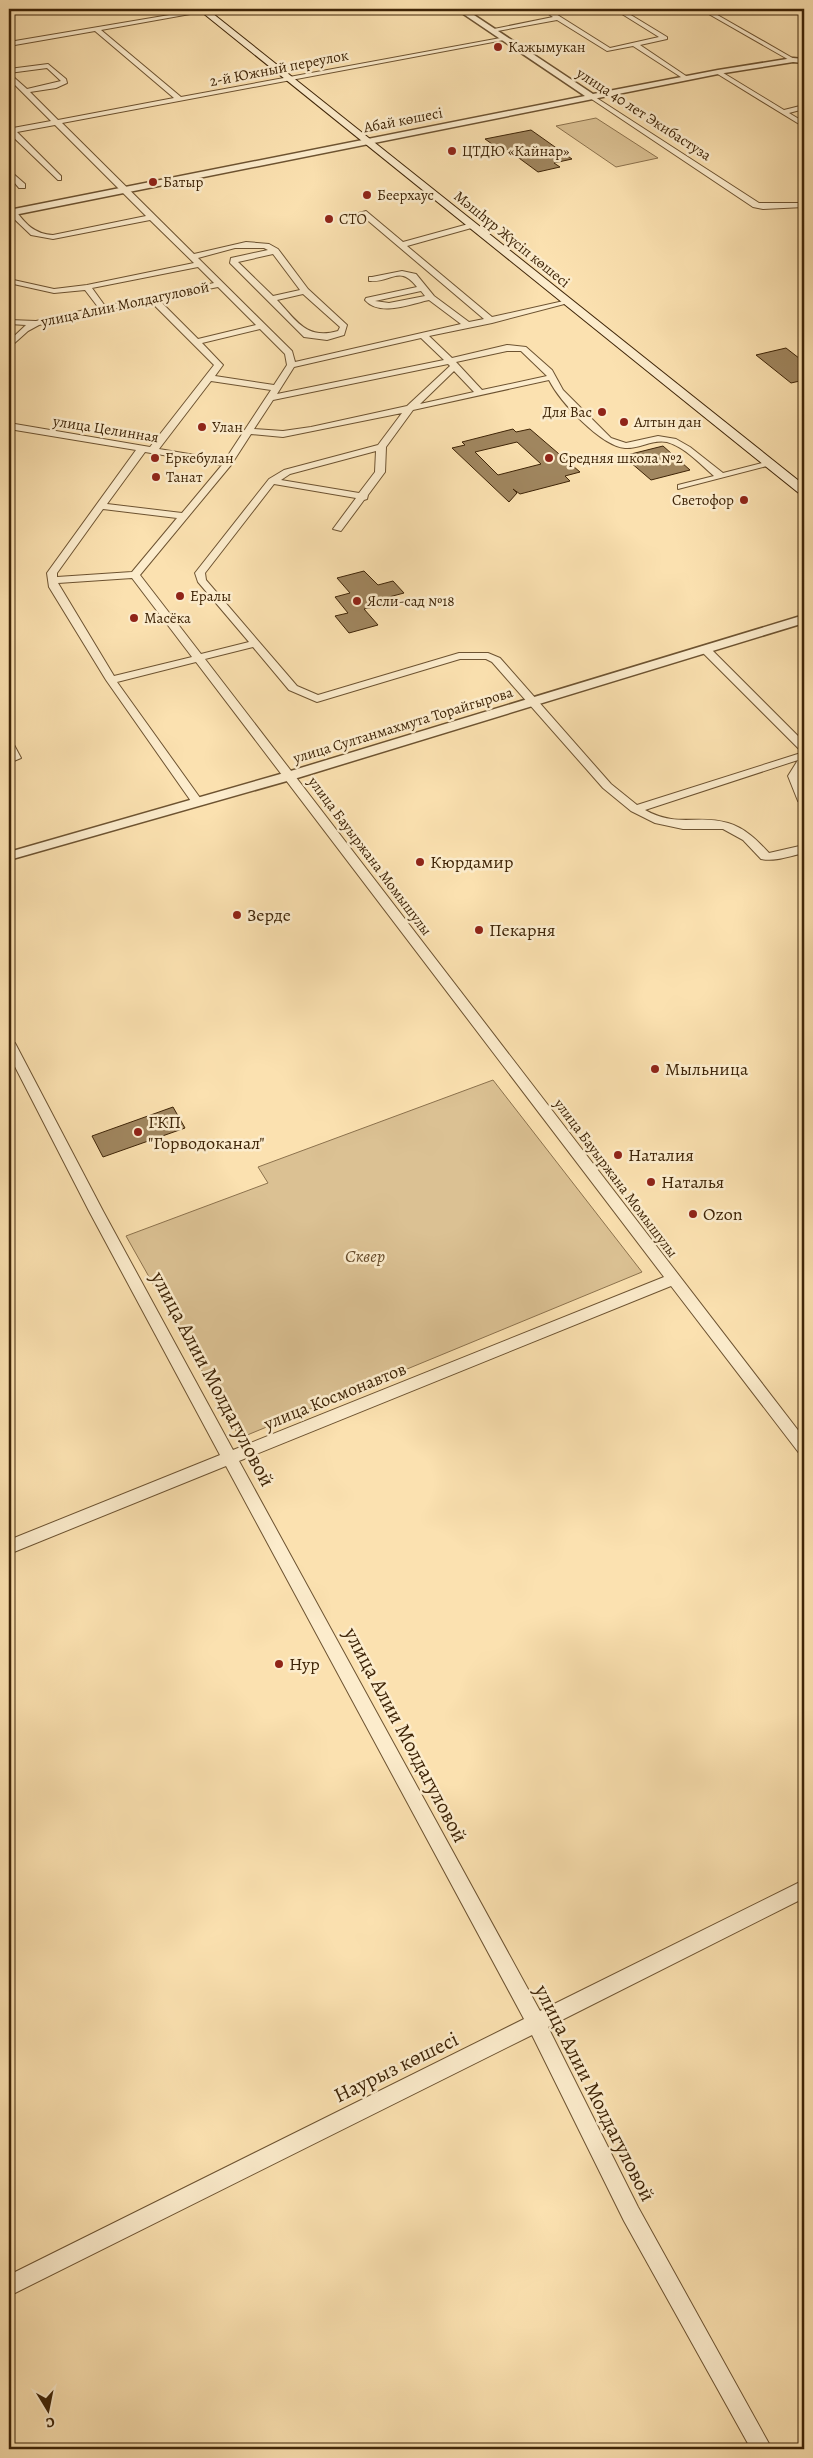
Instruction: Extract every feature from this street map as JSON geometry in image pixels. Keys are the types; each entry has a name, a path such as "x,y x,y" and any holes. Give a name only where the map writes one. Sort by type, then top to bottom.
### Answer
{"main road":[{"name":"Мәшһүр Жүсіп көшесі","path":"203,10 804,492"}],"street":[{"path":"9,44 215,9"},
{"name":"улица 40 лет Экибастуза","path":"460,9 756,205 763,207 804,205"},
{"path":"544,9 609,50 665,38 618,9"},
{"path":"703,9 793,60"},
{"path":"492,30 559,18"},
{"path":"96,29 180,100"},
{"name":"2-й Южный переулок","path":"10,130 58,123 506,39"},
{"path":"634,44 686,78"},
{"name":"Абай көшесі","path":"11,213 686,78 793,60 804,61"},
{"path":"9,73 48,66 65,82 56,86 9,90"},
{"path":"718,72 804,125"},
{"path":"9,73 289,354 291,365 228,463 135,575 53,580"},
{"path":"783,112 804,108"},
{"path":"10,130 58,178"},
{"path":"9,172 22,186"},
{"path":"11,213 31,234 40,237 53,237 152,217"},
{"path":"363,213 492,321"},
{"path":"402,245 472,225"},
{"path":"9,281 54,290 87,287 196,261 255,243 276,251 305,292 344,328 341,333 327,337 307,335 234,263 234,260 239,258 276,251"},
{"path":"372,279 408,274 413,276 421,289 430,298 469,326"},
{"name":"улица Алии Молдагуловой","path":"9,346 25,329 36,322 219,284"},
{"path":"87,287 103,308"},
{"path":"421,289 369,300 372,304 383,307 430,298"},
{"path":"272,299 305,292"},
{"path":"152,298 219,365 210,378 99,506 52,572 54,587 111,680 197,802"},
{"path":"291,365 492,321 568,302"},
{"path":"9,322 36,322"},
{"path":"195,342 261,326"},
{"path":"424,336 480,392"},
{"path":"270,398 452,364 516,348 523,349 553,377 559,391 608,440 617,445 627,446 643,444 655,439 672,441 720,476"},
{"path":"338,529 380,472 381,447 411,407 452,364"},
{"path":"248,432 283,434 311,430 553,377"},
{"path":"210,378 276,388"},
{"name":"улица Целинная","path":"9,426 228,463"},
{"path":"381,447 287,472 272,481 200,574 201,580 293,688 317,699 459,656 474,654 488,656 496,660 608,786 635,809 655,820 683,825 710,824 726,826 747,837 765,856 772,857 804,849"},
{"path":"681,487 770,464"},
{"path":"272,481 364,496"},
{"path":"99,506 184,516"},
{"name":"улица Бауыржана Момышулы","path":"135,575 804,1449"},
{"name":"улица Султанмахмута Торайгырова","path":"9,856 290,776 804,619"},
{"path":"111,680 254,644"},
{"path":"705,650 804,748"},
{"path":"9,745 16,758 9,760"},
{"path":"635,809 804,755"},
{"path":"804,760 794,776 804,801"},
{"name":"улица Алии Молдагуловой","path":"9,1043 230,1458 536,2023 631,2214 762,2449"},
{"name":"улица Космонавтов","path":"9,1547 674,1278"},
{"name":"Наурыз көшесі","path":"9,2286 804,1889"}],"green space":[{"path":"596,118 658,158 616,167 556,126"},
{"name":"Сквер","path":"493,1080 642,1272 240,1438 126,1236 268,1183 258,1167"}],"building":[{"name":"ЦТДЮ «Кайнар»","path":"531,130 572,159 554,163 560,167 538,172 508,150 502,151 485,139"},
{"path":"786,348 804,362 804,380 791,383 756,355"},
{"name":"Средняя школа №2","path":"513,429 516,432 530,429 580,472 565,476 570,481 520,494 513,489 517,493 509,502 452,448 465,445 462,442","holes":["517,442 541,464 498,475 475,452"]},
{"path":"663,446 690,470 651,480 623,456"},
{"name":"Ясли-сад №18","path":"364,571 378,585 393,581 404,593 374,601 379,606 364,609 378,625 349,633 335,616 348,613 335,597 350,593 337,578"},
{"name":"ГКП \"Горводоканал\"","path":"173,1107 185,1128 103,1157 92,1136"}],"place":[{"name":"Кажымукан","path":"498,47"},
{"name":"ЦТДЮ «Кайнар»","path":"452,151"},
{"name":"Батыр","path":"153,182"},
{"name":"Беерхаус","path":"367,195"},
{"name":"СТО","path":"329,219"},
{"name":"Для Вас","path":"602,412"},
{"name":"Алтын дан","path":"624,422"},
{"name":"Улан","path":"202,427"},
{"name":"Еркебулан","path":"155,458"},
{"name":"Средняя школа №2","path":"549,458"},
{"name":"Танат","path":"156,477"},
{"name":"Светофор","path":"744,500"},
{"name":"Ералы","path":"180,596"},
{"name":"Ясли-сад №18","path":"357,601"},
{"name":"Масёка","path":"134,618"},
{"name":"Кюрдамир","path":"420,862"},
{"name":"Зерде","path":"237,915"},
{"name":"Пекарня","path":"479,930"},
{"name":"Мыльница","path":"655,1069"},
{"name":"ГКП \"Горводоканал\"","path":"138,1132"},
{"name":"Наталия","path":"618,1155"},
{"name":"Наталья","path":"651,1182"},
{"name":"Ozon","path":"693,1214"},
{"name":"Нур","path":"279,1664"}]}
